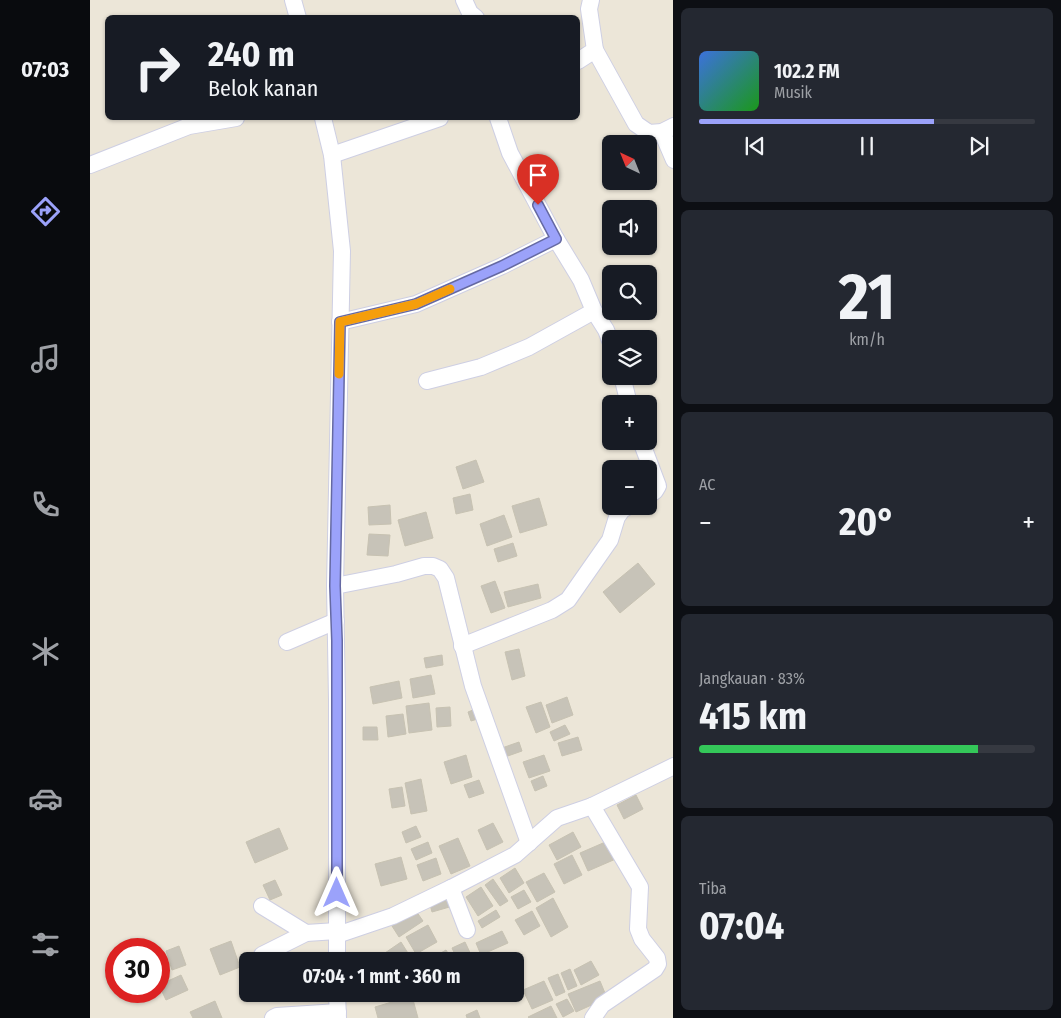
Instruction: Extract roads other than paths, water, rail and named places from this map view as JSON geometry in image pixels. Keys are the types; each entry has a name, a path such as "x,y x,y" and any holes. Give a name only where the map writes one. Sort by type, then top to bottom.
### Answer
{"street":[{"path":"294,0 297,15"},
{"path":"464,0 472,15"},
{"path":"592,0 589,9 595,50 636,124 648,133 668,129 673,155"},
{"path":"580,60 595,50"},
{"path":"90,165 189,126 224,120"},
{"path":"323,120 332,155 342,251 335,586 337,952"},
{"path":"332,155 434,120"},
{"path":"499,120 510,153 556,239 581,280 594,311 606,330"},
{"path":"340,322 416,304 502,266 556,239"},
{"path":"427,381 481,368 529,347 594,311"},
{"path":"462,646 552,610 568,600 610,540 618,515"},
{"path":"335,586 396,574 424,566 433,566 440,569 446,578 473,686 529,843"},
{"path":"287,642 336,621"},
{"path":"268,952 306,933 337,933 393,916 515,855 557,818 592,806 673,766"},
{"path":"592,806 640,887 638,929 658,964 655,969 602,1005 593,1018"},
{"path":"451,888 467,930"},
{"path":"262,906 306,933"},
{"path":"272,1018 277,1016 316,1014 338,1015 337,1002"}]}
